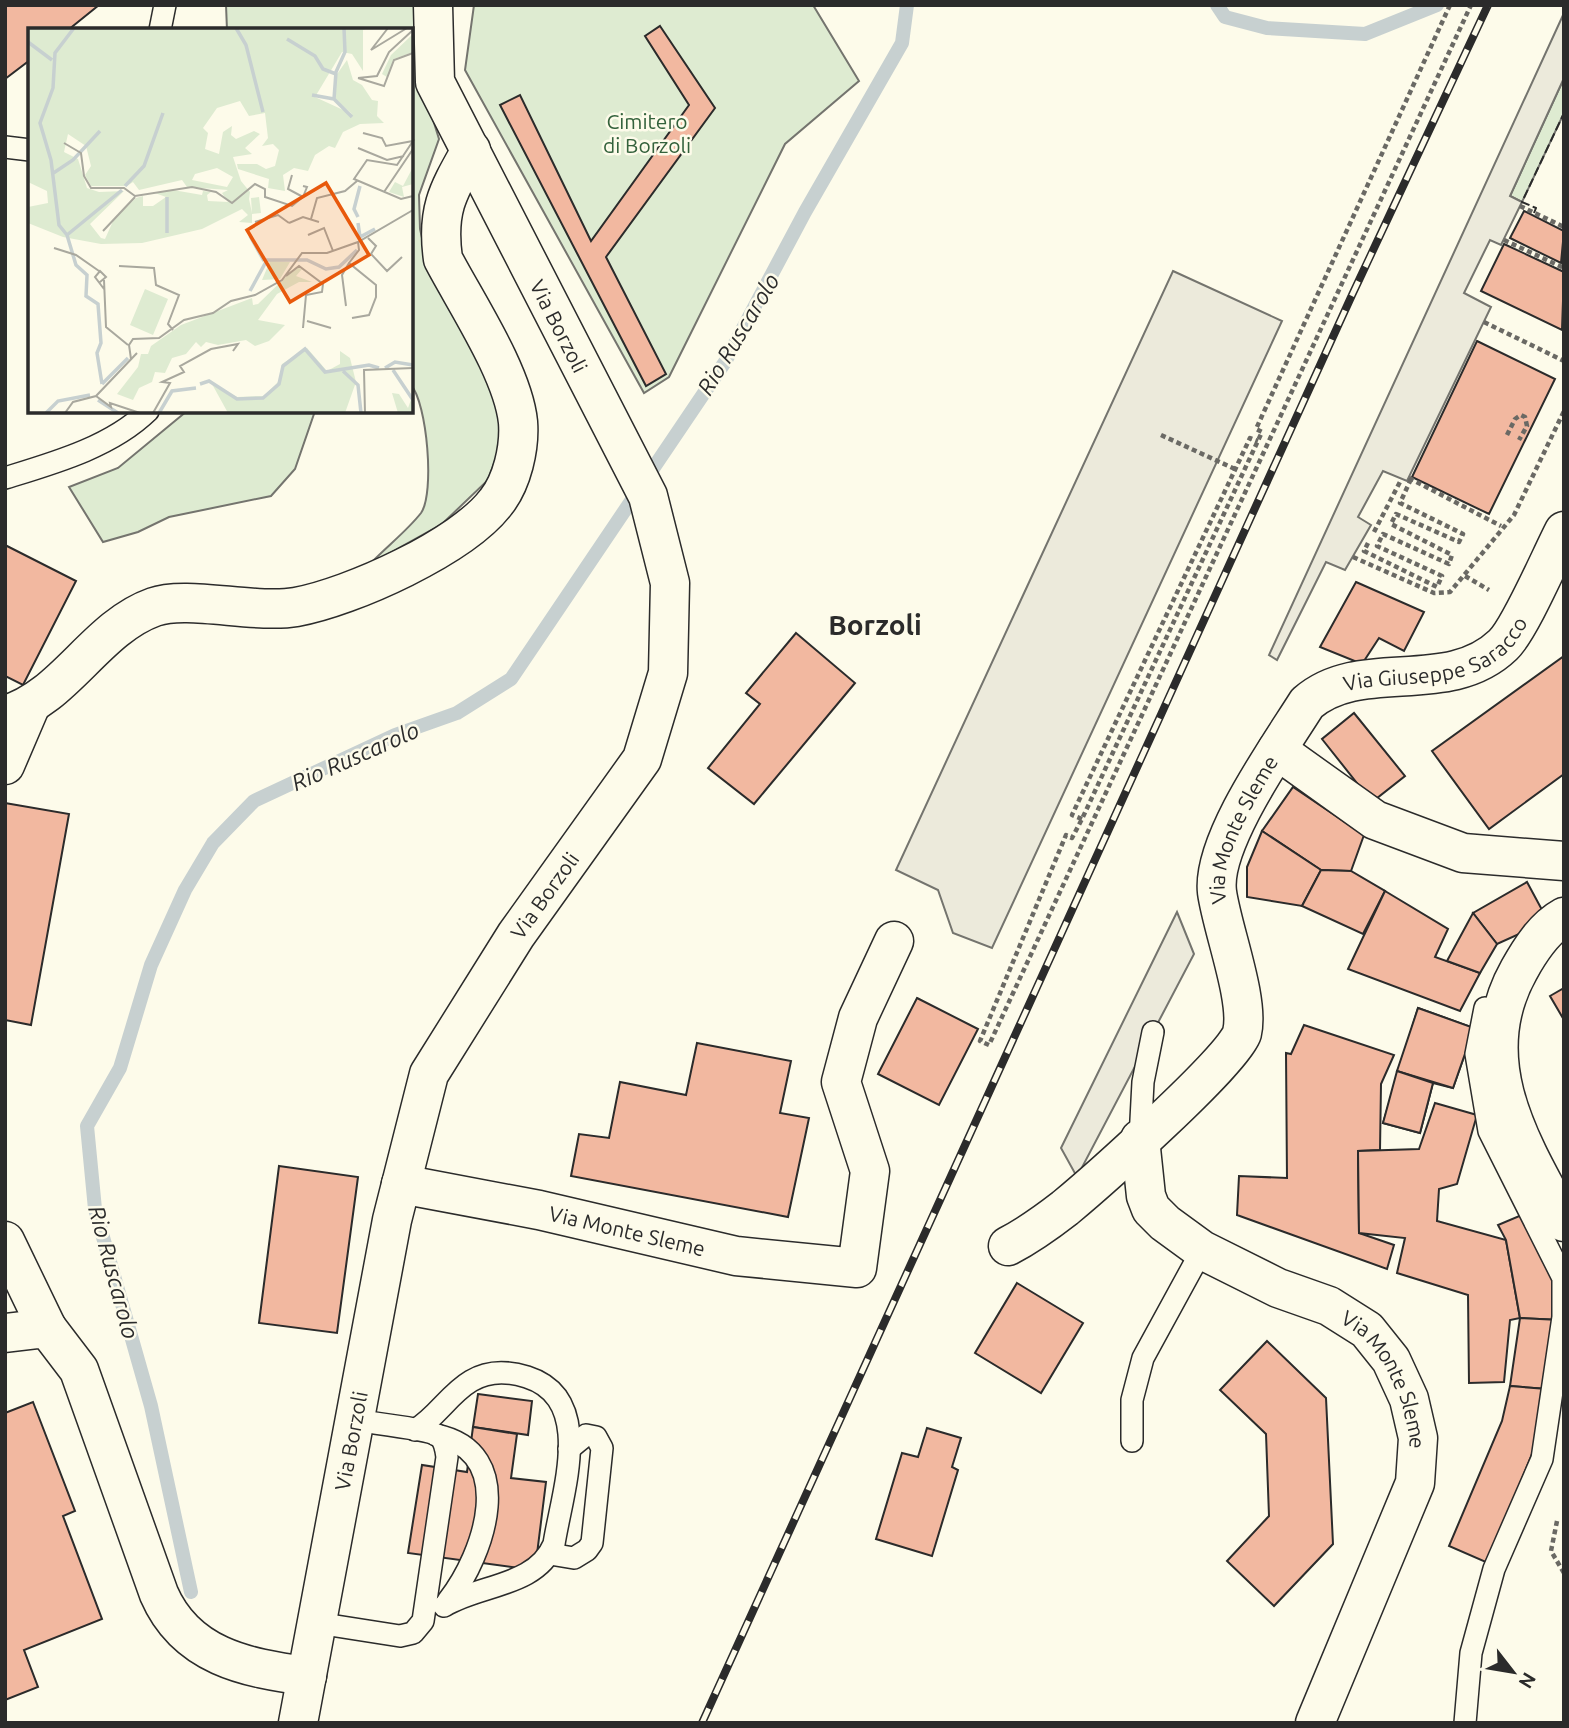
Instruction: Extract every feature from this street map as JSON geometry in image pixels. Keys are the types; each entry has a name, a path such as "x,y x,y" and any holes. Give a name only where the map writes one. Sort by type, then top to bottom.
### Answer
{"street":[{"name":"Via Borzoli","path":"298,1723 401,1184 429,1074 516,935 642,760 668,673 670,583 648,496 435,82 433,5"},
{"path":"5,765 17,712 120,628 154,607 176,604 256,610 297,607 379,579 415,562 472,525 496,502 508,479 517,451 518,422 503,373 443,259 441,245 440,213 445,196 471,150"},
{"name":"Via Giuseppe Saracco","path":"1277,750 1307,703 1320,691 1338,683 1446,673 1479,661 1504,644 1564,531"},
{"name":"Via Monte Sleme","path":"1008,1246 1034,1232 1067,1206 1216,1069 1241,1036 1243,1015 1217,892 1217,872 1229,835 1277,750 1375,820 1463,853 1564,861"},
{"path":"1558,920 1527,957 1503,1003 1499,1033 1500,1075 1511,1119 1564,1222"},
{"name":"Via Monte Sleme","path":"401,1184 539,1210 736,1256 857,1268 870,1171 841,1082 858,1017 894,941"},
{"name":"Via Monte Sleme","path":"1140,1139 1142,1177 1151,1209 1182,1237 1202,1250 1278,1288 1329,1306 1367,1331 1391,1360 1409,1399 1418,1438 1415,1483 1315,1723"},
{"path":"5,1241 47,1328 79,1370 171,1618 199,1646 267,1671 307,1676"},
{"path":"5,1333 47,1328"}],"lane":[{"path":"160,28 165,5"},
{"path":"5,147 28,150"},
{"path":"5,478 62,460 133,426 146,413"},
{"path":"1465,1723 1471,1653 1494,1569 1542,1459 1563,1317 1563,1278 1489,1131 1476,1054 1486,999 1510,958 1558,920"},
{"path":"1140,1139 1143,1082 1153,1032"},
{"path":"1132,1441 1132,1400 1143,1358 1202,1250"},
{"path":"317,1623 400,1636 413,1633 458,1597 525,1576 550,1554 569,1449 567,1413 552,1391 537,1380 513,1372 496,1371 471,1381 428,1423 415,1430"},
{"path":"355,1420 436,1435 468,1447 481,1462 486,1495 479,1550 471,1569 444,1606"},
{"path":"413,1633 422,1621 447,1457 445,1446 436,1435"},
{"path":"550,1554 574,1558 587,1550 592,1543 602,1448 596,1437 586,1435 569,1449"}],"path":[{"path":"1450,5 1256,429 1262,432 1258,441 1082,819 1072,838 1066,835 980,1041 989,1045 1471,5"},
{"path":"1520,206 1564,227"},
{"path":"1504,240 1564,268"},
{"path":"1484,322 1564,360"},
{"path":"1353,556 1434,593 1450,592 1502,526 1514,516 1564,411"},
{"path":"1507,435 1515,419 1521,415 1525,417 1527,426 1519,440"},
{"path":"1161,435 1235,469"},
{"path":"1082,819 1072,816 1250,438 1258,441"},
{"path":"1368,543 1364,551 1437,587 1442,576 1377,546 1383,534 1449,564 1452,555 1391,524 1396,514 1459,542 1463,534 1400,503 1410,478 1502,526"},
{"path":"1374,532 1401,480"},
{"path":"1465,576 1492,591"},
{"path":"1560,1515 1552,1536 1551,1551 1564,1573"}],"green space":[{"path":"226,5 417,5 419,74 439,139 419,195 420,229 428,265 494,389 503,439 488,480 442,524 370,564 421,513 428,487 425,428 413,388 413,28 227,28"},
{"name":"Cimitero di Borzoli","path":"474,5 813,5 859,81 785,144 669,377 644,393 465,70"},
{"path":"1564,78 1564,113 1522,202 1510,196"},
{"path":"185,413 314,413 295,469 271,496 169,517 138,532 103,542 69,487 118,468"}],"shaded area":[{"path":"1564,13 1564,78 1510,196 1522,202 1501,245 1490,240 1464,293 1491,307 1407,481 1383,471 1358,517 1371,525 1345,570 1326,562 1277,660 1269,655"},
{"path":"1173,271 1282,321 992,948 953,933 938,890 896,870"},
{"path":"1177,912 1194,954 1077,1177 1061,1148"}],"building":[{"path":"5,5 99,5 70,28 28,28 28,62 5,79"},
{"path":"660,26 715,108 606,257 666,374 646,386 500,105 520,95 591,241 689,105 645,36"},
{"path":"1524,211 1564,231 1561,263 1510,238"},
{"path":"1504,244 1564,272 1562,330 1481,291"},
{"path":"1477,341 1555,379 1489,514 1412,477"},
{"path":"5,545 76,581 23,685 5,676"},
{"path":"1356,582 1424,612 1404,651 1379,638 1362,664 1320,647"},
{"path":"796,633 855,683 754,804 708,768 760,704 746,693"},
{"path":"1564,656 1564,774 1489,829 1432,751"},
{"path":"1354,713 1405,776 1372,802 1322,739"},
{"path":"1293,787 1364,835 1351,871 1321,870 1262,831"},
{"path":"5,803 69,814 31,1025 5,1020"},
{"path":"1262,831 1321,870 1302,906 1247,897 1247,867"},
{"path":"1321,870 1351,871 1385,891 1363,934 1302,906"},
{"path":"1527,882 1548,921 1497,944 1473,913"},
{"path":"1385,891 1448,929 1435,957 1480,973 1460,1011 1348,969"},
{"path":"1473,913 1497,944 1480,973 1447,961"},
{"path":"1564,988 1564,1020 1550,996"},
{"path":"917,998 978,1029 939,1105 878,1074"},
{"path":"1418,1008 1474,1028 1453,1088 1433,1083 1420,1133 1383,1123"},
{"path":"1418,1008 1474,1028 1453,1088 1397,1071"},
{"path":"1304,1025 1394,1055 1381,1084 1380,1150 1358,1151 1359,1233 1394,1245 1387,1269 1237,1215 1239,1176 1287,1178 1286,1053 1291,1054"},
{"path":"697,1043 791,1061 780,1113 809,1118 788,1217 571,1176 579,1134 609,1138 620,1082 686,1095"},
{"path":"1397,1071 1433,1083 1420,1133 1383,1123"},
{"path":"1435,1103 1477,1115 1457,1184 1439,1189 1437,1221 1506,1240 1520,1318 1510,1320 1504,1382 1469,1383 1468,1295 1397,1273 1405,1238 1359,1233 1358,1151 1419,1149"},
{"path":"279,1166 358,1177 337,1333 259,1323"},
{"path":"1524,1214 1559,1283 1560,1320 1520,1318 1506,1240 1498,1225"},
{"path":"1017,1283 1083,1323 1041,1393 975,1353"},
{"path":"1520,1318 1560,1320 1547,1389 1510,1386"},
{"path":"1267,1341 1326,1398 1333,1544 1274,1606 1227,1561 1269,1516 1266,1434 1220,1390"},
{"path":"1510,1386 1547,1389 1538,1439 1488,1563 1449,1546 1502,1421"},
{"path":"478,1394 532,1401 528,1435 473,1427"},
{"path":"33,1402 75,1511 63,1516 102,1619 24,1650 38,1687 5,1700 5,1413"},
{"path":"473,1427 517,1434 511,1478 546,1482 535,1570 408,1553 422,1465 467,1472"},
{"path":"927,1428 961,1438 952,1467 958,1470 932,1556 876,1539 902,1453 918,1457"}],"waterway":[{"name":"Rio Ruscarolo","path":"191,1592 151,1406 95,1209 87,1126 120,1068 151,965 185,890 213,843 254,801 395,735 457,713 511,679 725,362 805,212 902,43 907,5"},
{"path":"1217,5 1225,17 1267,28 1365,34 1437,5"}],"railway":[{"path":"702,1723 1352,295 1488,5"}],"fence":[{"path":"1534,213 1536,208 1522,202 1564,113"}],"district":[{"name":"Borzoli","path":"875,624"}]}
